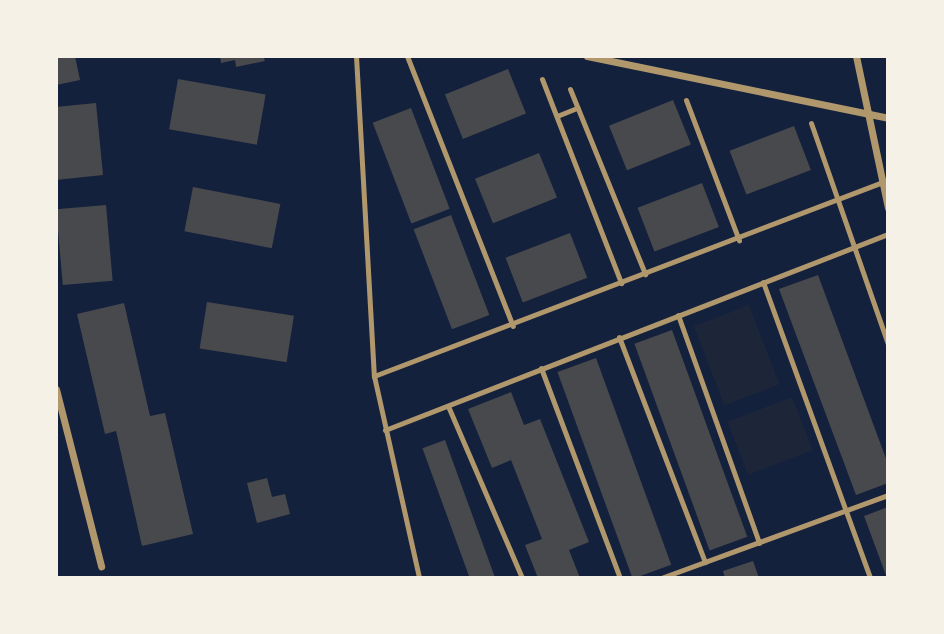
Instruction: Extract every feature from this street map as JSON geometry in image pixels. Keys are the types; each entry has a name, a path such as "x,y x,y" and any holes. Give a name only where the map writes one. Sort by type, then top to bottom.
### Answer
{"street":[{"path":"587,56 888,118"},
{"path":"856,56 880,183 888,208"},
{"path":"56,389 101,566"}],"lane":[{"path":"356,56 374,376 419,578"},
{"path":"407,56 513,326"},
{"path":"542,79 621,284"},
{"path":"570,89 645,274"},
{"path":"686,100 739,240"},
{"path":"557,116 577,108"},
{"path":"811,123 888,344"},
{"path":"876,160 888,161"},
{"path":"374,376 739,240 880,183"},
{"path":"385,430 888,234"},
{"path":"763,282 870,578"},
{"path":"678,315 759,543"},
{"path":"619,337 705,562"},
{"path":"541,368 620,578"},
{"path":"448,406 522,578"},
{"path":"662,578 888,495"}],"shaded area":[{"path":"749,305 779,384 724,405 694,326"},
{"path":"792,397 812,450 748,475 728,422"}],"building":[{"path":"56,56 75,56 80,80 56,85"},
{"path":"220,56 263,56 265,61 236,67 235,60 221,63"},
{"path":"508,69 526,114 463,139 445,94"},
{"path":"178,79 266,94 257,145 169,129"},
{"path":"673,100 691,145 627,170 609,126"},
{"path":"96,103 103,175 56,180 56,107"},
{"path":"411,108 450,209 411,224 373,123"},
{"path":"794,126 811,170 746,195 730,151"},
{"path":"539,153 557,198 493,223 475,179"},
{"path":"702,183 719,227 654,252 638,208"},
{"path":"193,187 280,204 272,248 184,231"},
{"path":"106,205 113,281 63,285 56,209"},
{"path":"451,215 489,315 452,329 414,229"},
{"path":"570,233 587,278 523,303 506,258"},
{"path":"818,275 888,464 888,483 856,495 779,289"},
{"path":"207,302 294,316 287,362 200,348"},
{"path":"124,303 150,416 165,413 193,534 142,546 116,431 105,434 77,314"},
{"path":"672,330 747,537 710,550 634,344"},
{"path":"596,358 671,565 632,578 557,372"},
{"path":"511,392 524,425 540,419 589,542 569,550 580,578 538,578 525,545 542,539 511,460 492,468 468,409"},
{"path":"445,440 495,578 470,578 422,448"},
{"path":"267,478 272,497 285,494 290,514 257,523 247,483"},
{"path":"888,507 888,578 887,578 864,516"},
{"path":"753,561 759,578 725,578 723,571"}]}
